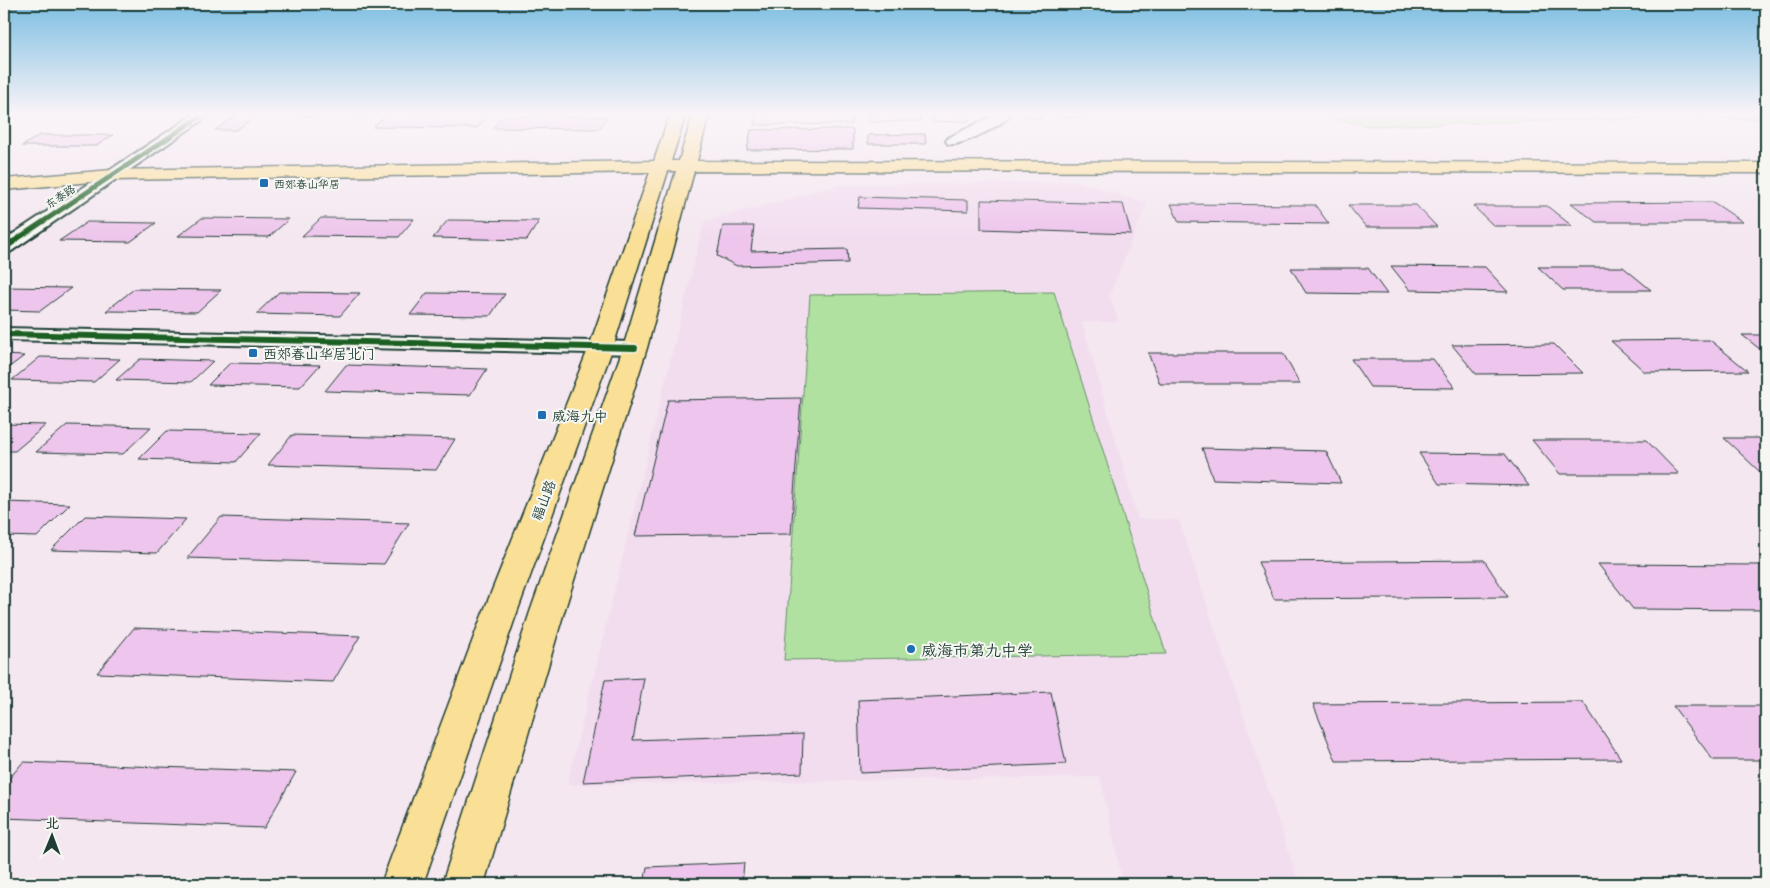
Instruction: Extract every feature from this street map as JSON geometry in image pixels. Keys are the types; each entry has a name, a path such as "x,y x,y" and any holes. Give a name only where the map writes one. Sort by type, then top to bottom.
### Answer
{"main road":[{"name":"福山路","path":"402,884 498,618 601,347 665,155"},
{"path":"463,884 547,612 635,348 690,155"},
{"path":"4,184 112,175 662,166 1766,168"}],"street":[{"name":"东泰路","path":"4,248 142,155"},
{"path":"4,334 635,348"}],"shaded area":[{"name":"威海市第九中学","path":"1077,182 1147,203 1109,296 1119,322 1082,322 1138,519 1179,520 1299,884 1123,884 1100,777 567,785 704,222 839,185"}],"green space":[{"path":"1054,292 1166,654 784,660 810,295"}],"building":[{"path":"860,197 968,200 968,211 858,208"},
{"path":"981,200 1123,204 1131,234 981,229"},
{"path":"1713,202 1743,222 1596,222 1571,203"},
{"path":"1171,204 1315,205 1329,224 1179,222"},
{"path":"1348,205 1416,205 1437,227 1366,227"},
{"path":"1473,206 1547,206 1572,226 1494,226"},
{"path":"202,218 289,219 269,237 178,236"},
{"path":"321,218 414,219 399,237 302,236"},
{"path":"448,220 539,221 527,240 433,238"},
{"path":"87,222 156,223 130,242 59,241"},
{"path":"723,226 754,226 751,251 847,249 848,263 737,266 717,256"},
{"path":"1391,266 1485,267 1508,292 1410,290"},
{"path":"1538,267 1623,267 1651,290 1563,290"},
{"path":"1291,268 1368,268 1387,294 1306,293"},
{"path":"4,287 71,288 40,311 4,310"},
{"path":"134,289 221,290 197,312 106,311"},
{"path":"279,292 360,293 340,316 256,314"},
{"path":"427,293 505,294 490,316 410,315"},
{"path":"1742,335 1766,335 1766,354"},
{"path":"1710,340 1748,371 1645,372 1611,341"},
{"path":"1554,344 1583,373 1476,374 1452,345"},
{"path":"1148,353 1283,353 1300,384 1160,384"},
{"path":"4,355 24,356 4,371"},
{"path":"40,357 120,359 94,382 12,380"},
{"path":"140,359 213,361 191,382 116,380"},
{"path":"1351,359 1433,359 1455,388 1370,387"},
{"path":"230,363 320,365 300,387 208,385"},
{"path":"346,365 487,369 470,395 325,391"},
{"path":"801,398 791,534 635,536 668,400"},
{"path":"4,424 46,425 15,451 4,451"},
{"path":"67,425 151,427 123,454 36,452"},
{"path":"167,431 261,433 236,462 139,459"},
{"path":"292,435 455,439 436,470 268,465"},
{"path":"1724,438 1766,438 1766,472 1760,472"},
{"path":"1532,440 1646,440 1679,474 1560,474"},
{"path":"1202,448 1326,451 1341,483 1213,479"},
{"path":"1419,453 1505,454 1529,486 1439,484"},
{"path":"4,502 70,504 37,537 4,536"},
{"path":"85,516 186,519 157,553 51,550"},
{"path":"221,517 409,523 384,564 187,558"},
{"path":"1484,560 1508,597 1274,599 1258,562"},
{"path":"1598,564 1760,565 1766,571 1766,610 1633,609"},
{"path":"134,628 360,636 333,682 97,673"},
{"path":"644,678 633,740 803,734 802,773 583,782 605,680"},
{"path":"1051,692 1066,764 860,773 858,700"},
{"path":"1583,702 1621,759 1336,761 1313,704"},
{"path":"1673,706 1766,706 1766,760 1713,760"},
{"path":"23,762 296,772 264,828 4,818 4,785"},
{"path":"744,863 742,884 644,884 647,867"}],"cycle path":[{"path":"4,248 142,155"},
{"path":"4,334 635,348"}],"place":[{"name":"西郊春山华居","path":"264,183"},
{"name":"西郊春山华居北门","path":"253,353"},
{"name":"威海九中","path":"542,415"},
{"name":"威海市第九中学","path":"911,649"}]}
